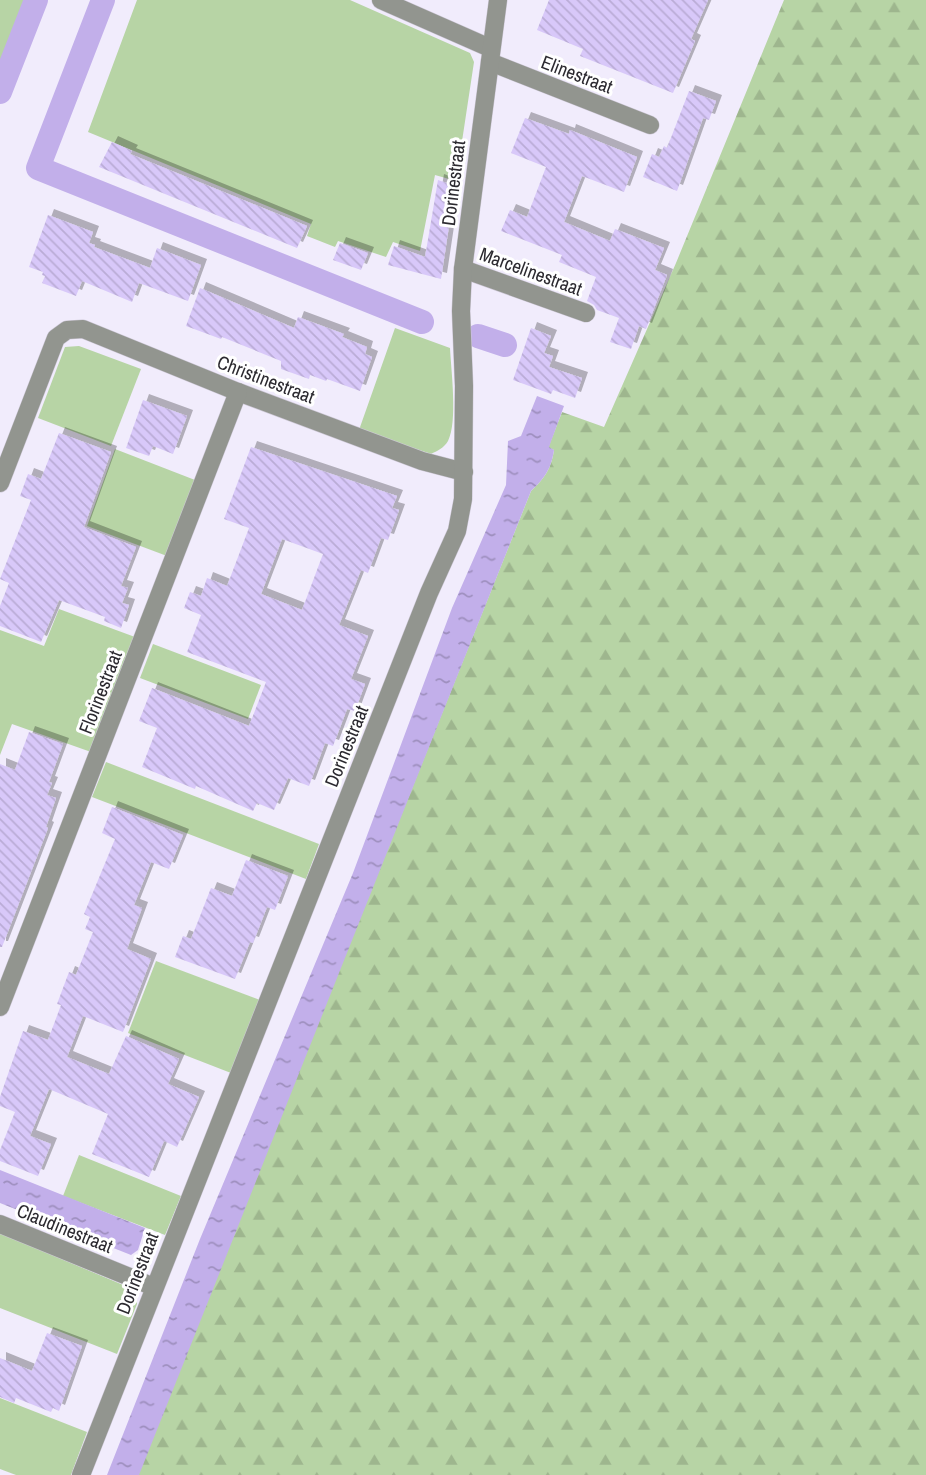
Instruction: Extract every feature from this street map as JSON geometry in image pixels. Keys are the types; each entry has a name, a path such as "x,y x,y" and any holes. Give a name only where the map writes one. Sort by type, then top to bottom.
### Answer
{"street":[{"name":"Elinestraat","path":"381,0 490,55 650,125"},
{"name":"Dorinestraat","path":"81,1475 424,606 457,531 463,499 464,472 461,311 463,269 498,0"},
{"name":"Marcelinestraat","path":"463,269 586,313"},
{"name":"Christinestraat","path":"0,483 56,338 67,330 83,329 239,392 422,461 464,472"},
{"name":"Florinestraat","path":"0,1007 239,392"},
{"name":"Claudinestraat","path":"0,1224 154,1287"}],"green space":[{"path":"0,0 30,0 0,75"},
{"path":"137,0 350,0 470,53 474,62 456,181 435,175 420,251 393,242 386,257 338,241 335,247 307,236 311,224 88,132"},
{"path":"784,0 926,0 926,1475 137,1475 531,491 544,477 551,463 554,450 548,448 562,412 604,427 676,263"},
{"path":"395,328 450,348 453,422 448,441 431,454 359,430"},
{"path":"79,346 141,369 111,446 38,418 65,347"},
{"path":"115,449 195,480 167,556 87,526"},
{"path":"59,609 135,637 91,752 12,724 0,755 0,630 44,646"},
{"path":"153,644 261,685 248,719 140,678"},
{"path":"106,762 319,844 306,879 92,797"},
{"path":"156,961 260,1000 231,1073 128,1033"},
{"path":"79,1155 181,1196 165,1235 63,1196"},
{"path":"0,1233 135,1290 137,1304 117,1354 0,1308"},
{"path":"0,1398 87,1432 71,1475 16,1475 0,1469"}],"water":[{"path":"537,396 564,406 549,447 554,450 551,463 544,477 531,491 139,1475 107,1475 200,1239 353,873 452,608 506,485 508,441 521,436"},
{"path":"0,1170 145,1228 138,1250 131,1255 0,1203"}],"building":[{"path":"549,0 708,0 691,39 695,41 673,93 580,56 583,49 537,30"},
{"path":"689,91 716,101 709,120 703,118 677,191 643,177 652,154 659,157 664,146 667,148"},
{"path":"525,118 569,134 570,130 637,157 624,192 582,176 564,222 610,241 615,229 664,248 655,270 667,275 646,329 639,326 631,349 610,342 619,318 597,310 587,301 596,277 559,262 562,255 501,231 510,210 527,217 546,167 511,153"},
{"path":"112,142 132,151 130,154 307,226 297,248 99,167"},
{"path":"438,180 455,186 441,279 388,265 394,246 425,257"},
{"path":"48,215 93,232 89,243 95,245 94,247 150,268 157,248 201,265 188,301 139,283 132,302 82,281 76,296 42,283 45,276 42,275 43,272 29,267"},
{"path":"340,243 368,253 361,270 333,260"},
{"path":"200,288 294,328 298,317 344,334 342,337 367,347 365,354 372,357 360,391 327,379 326,381 310,375 309,379 281,369 281,361 222,337 221,339 186,326"},
{"path":"531,328 551,336 544,353 553,356 549,367 582,378 575,398 553,390 551,394 513,380"},
{"path":"143,400 187,416 173,454 153,446 149,456 126,448"},
{"path":"59,433 111,452 84,527 136,547 121,586 128,588 122,603 129,605 121,628 104,621 105,617 59,600 41,642 0,626 0,606 9,583 0,579 31,500 20,496 28,474 41,479"},
{"path":"251,447 397,496 392,508 399,510 388,540 381,538 368,573 361,570 339,625 368,636 351,679 365,684 355,711 347,709 333,746 325,743 309,786 288,778 274,810 257,803 253,811 196,786 195,789 142,767 157,728 139,721 152,688 249,726 266,682 187,652 201,615 184,608 190,592 201,596 207,578 227,586 249,528 224,519","holes":["282,539 323,554 302,610 261,594"]},
{"path":"29,732 63,744 47,795 56,798 46,827 48,828 0,947 0,764 15,770"},
{"path":"112,807 183,835 169,869 151,862 134,905 142,908 127,949 151,959 123,1032 83,1016 67,1057 109,1074 126,1036 179,1059 168,1084 199,1097 177,1147 164,1141 149,1177 92,1154 108,1114 49,1089 30,1136 51,1144 38,1176 0,1161 0,1150 15,1112 0,1106 0,1097 23,1031 48,1040 69,972 76,975 93,932 85,929 90,917 84,914 115,839 102,833"},
{"path":"246,860 288,876 275,910 267,907 235,979 175,957 183,936 191,939 211,888 232,896"},
{"path":"47,1333 82,1346 59,1411 53,1408 51,1412 16,1398 14,1403 0,1397 0,1358 32,1371"}],"waterway":[{"path":"0,92 36,0"},
{"path":"103,0 38,168 422,322"},
{"path":"478,336 505,345"}]}
